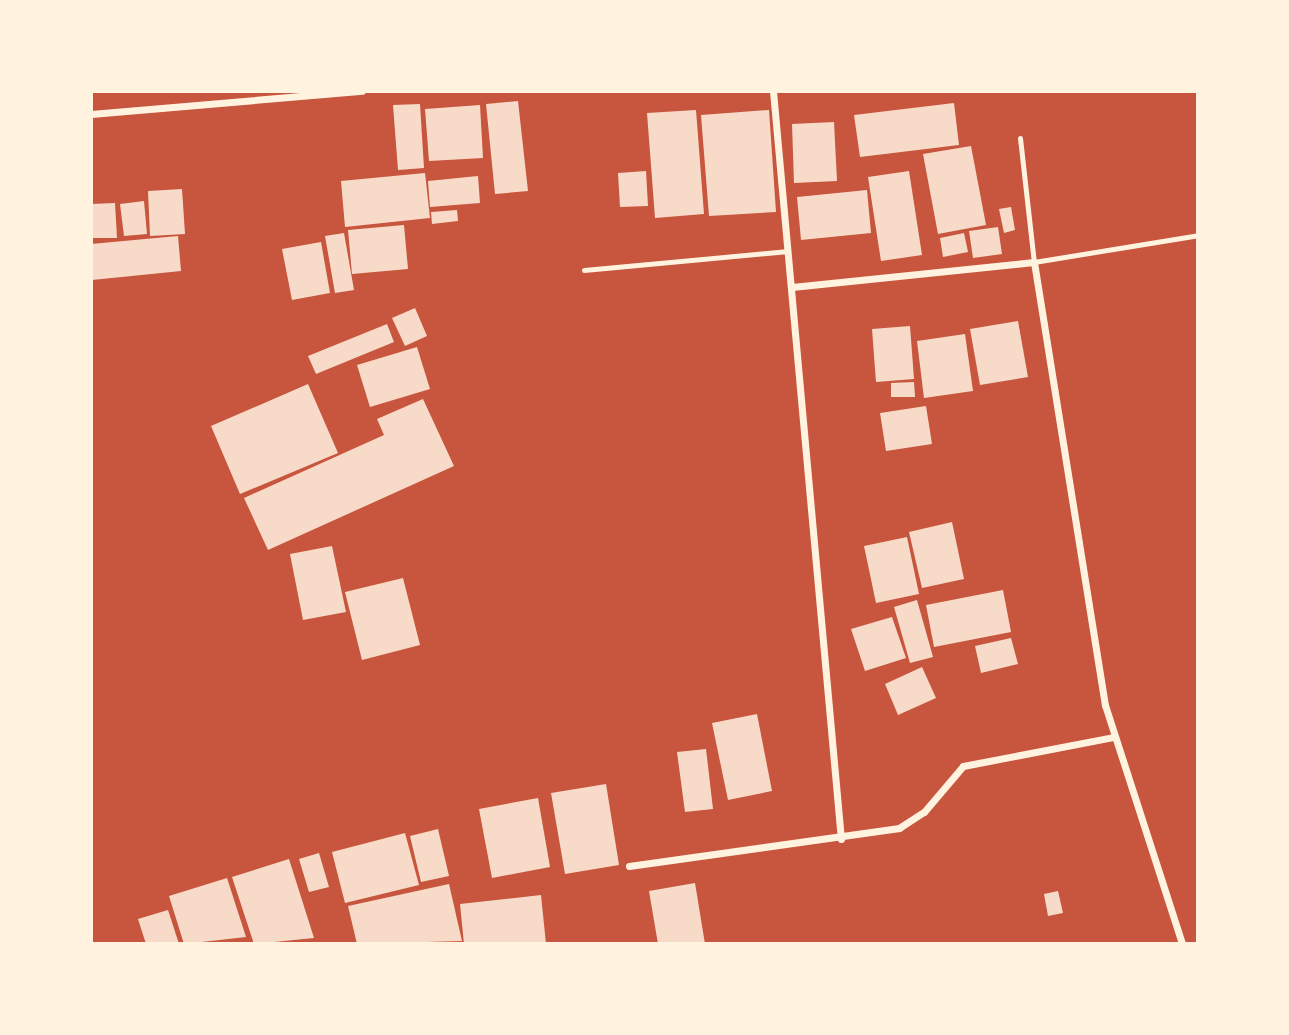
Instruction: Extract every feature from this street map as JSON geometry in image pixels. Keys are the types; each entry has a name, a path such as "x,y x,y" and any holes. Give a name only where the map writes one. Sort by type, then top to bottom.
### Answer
{"street":[{"path":"91,114 288,93 362,91"},
{"path":"773,91 841,839"},
{"path":"792,288 1034,262 1089,622 1114,737 1182,944"},
{"path":"629,866 841,839 899,828 924,812 963,766 1114,737"}],"lane":[{"path":"1020,138 1034,262 1198,235"},
{"path":"584,270 789,251"}],"building":[{"path":"518,101 528,191 495,194 486,104"},
{"path":"954,103 959,145 860,157 854,115"},
{"path":"420,104 424,168 398,170 393,105"},
{"path":"480,105 483,158 429,161 425,109"},
{"path":"696,110 704,214 655,218 647,113"},
{"path":"769,110 776,212 709,216 701,115"},
{"path":"834,122 837,181 794,183 792,124"},
{"path":"971,146 986,225 938,234 923,154"},
{"path":"646,171 648,206 620,207 618,173"},
{"path":"909,171 922,255 881,261 868,177"},
{"path":"425,173 430,218 345,227 341,181"},
{"path":"478,176 480,203 430,207 428,181"},
{"path":"182,189 185,234 150,236 148,191"},
{"path":"867,190 871,233 801,240 797,197"},
{"path":"144,201 147,234 124,236 120,204"},
{"path":"115,203 117,238 91,238 91,204"},
{"path":"1011,207 1015,230 1004,233 999,209"},
{"path":"457,210 458,221 432,224 431,212"},
{"path":"404,225 408,269 352,274 348,230"},
{"path":"998,227 1002,254 973,258 969,231"},
{"path":"344,233 354,290 335,293 325,236"},
{"path":"964,233 968,252 943,257 940,238"},
{"path":"178,236 181,271 92,280 91,244"},
{"path":"321,242 330,293 292,300 282,249"},
{"path":"415,308 427,336 405,346 392,318"},
{"path":"1018,321 1028,377 980,385 970,329"},
{"path":"387,324 394,342 316,374 308,356"},
{"path":"910,326 914,379 876,382 872,329"},
{"path":"965,334 973,391 924,398 917,341"},
{"path":"417,347 430,389 370,407 357,365"},
{"path":"914,382 915,397 891,397 891,383"},
{"path":"308,384 338,453 240,494 211,426"},
{"path":"423,399 454,466 268,550 244,498 384,435 377,419"},
{"path":"926,406 932,444 886,451 880,413"},
{"path":"952,522 964,579 922,588 909,532"},
{"path":"907,537 919,594 876,603 864,546"},
{"path":"332,546 346,612 303,620 290,554"},
{"path":"403,578 420,645 362,660 345,592"},
{"path":"1003,590 1011,632 934,647 926,605"},
{"path":"917,600 933,657 910,663 894,607"},
{"path":"892,617 906,658 865,671 851,629"},
{"path":"1011,638 1018,664 981,673 975,646"},
{"path":"922,667 936,698 898,715 885,684"},
{"path":"757,714 772,791 728,800 712,723"},
{"path":"706,749 713,809 685,812 677,752"},
{"path":"606,784 619,865 565,874 551,793"},
{"path":"538,798 550,867 492,878 479,809"},
{"path":"438,829 449,876 421,882 410,836"},
{"path":"405,833 419,885 345,903 332,852"},
{"path":"319,853 329,887 309,892 299,859"},
{"path":"289,859 314,938 254,944 232,877"},
{"path":"227,878 246,937 184,944 169,896"},
{"path":"695,883 705,944 658,944 649,891"},
{"path":"449,884 462,941 357,944 348,906"},
{"path":"1058,891 1063,913 1048,916 1044,894"},
{"path":"541,895 546,944 464,944 460,904"},
{"path":"168,910 179,944 146,944 138,919"}]}
